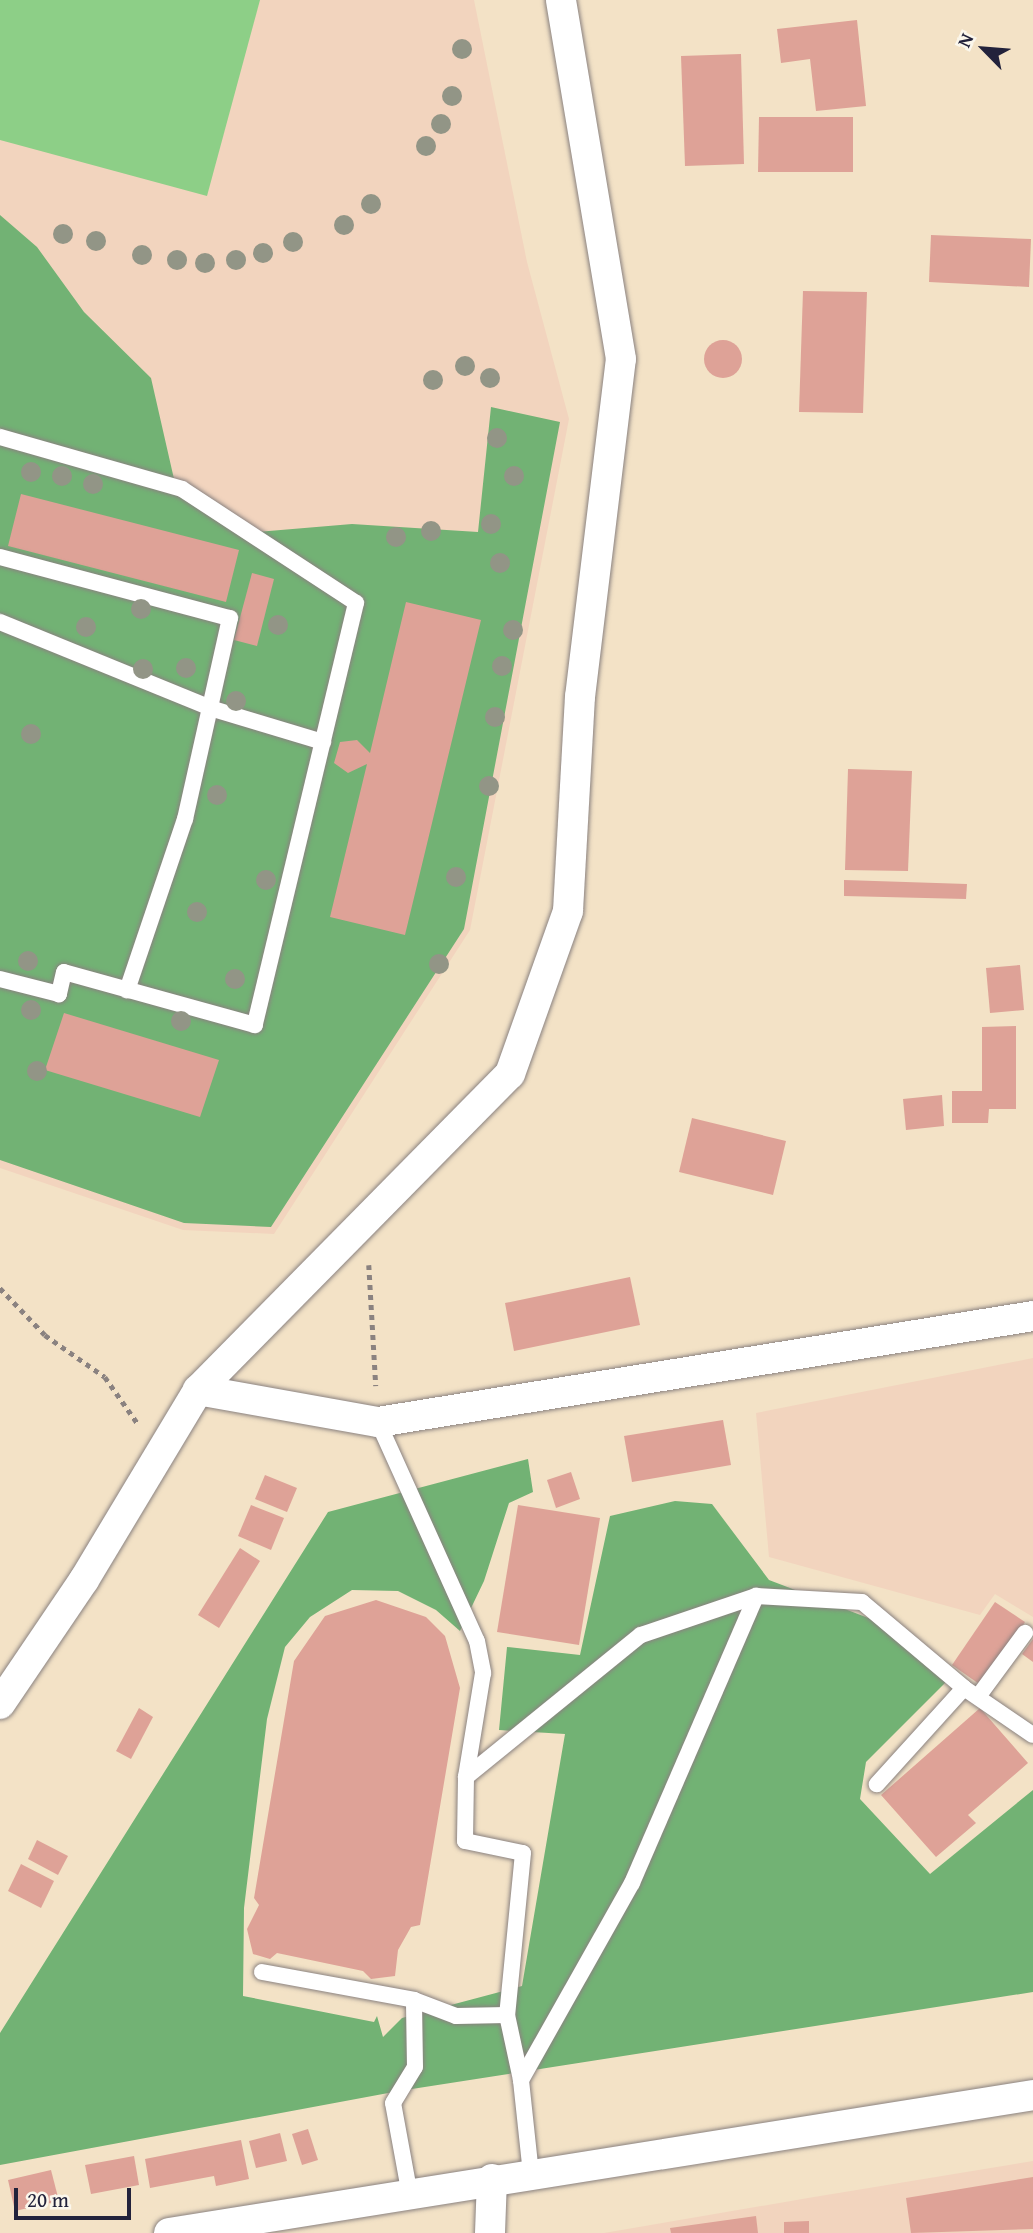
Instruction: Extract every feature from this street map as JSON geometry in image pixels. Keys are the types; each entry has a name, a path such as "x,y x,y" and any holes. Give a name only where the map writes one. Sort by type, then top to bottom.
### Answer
{"street":[{"path":"0,1704 198,1390 510,1074 568,911 580,697 621,359 561,0"},
{"path":"198,1390 378,1422 1033,1316"},
{"path":"169,2233 409,2190 531,2174 1033,2095"},
{"path":"490,2233 492,2179"}],"lane":[{"path":"0,437 182,489 356,603 255,1026 64,972 59,994 0,979"},
{"path":"0,557 230,618 213,709 185,819 127,990"},
{"path":"0,622 213,709 323,742"},
{"path":"378,1422 477,1641 483,1673 466,1777 465,1841 523,1853 507,2015 522,2080 531,2174"},
{"path":"466,1777 641,1635 756,1596 862,1602 964,1688 980,1694 1033,1735"},
{"path":"522,2080 632,1883 756,1596"},
{"path":"980,1694 1026,1633"},
{"path":"877,1784 964,1688"},
{"path":"262,1972 414,2000 456,2016 507,2015"},
{"path":"409,2190 393,2104 415,2067 414,2000"}],"path":[{"path":"366,1220 378,1422"},
{"path":"0,1288 45,1335 104,1377 158,1454"}],"shaded area":[{"path":"0,0 474,0 527,262 569,419 470,930 274,1234 183,1230 0,1168"},
{"path":"1033,1358 1033,1617 995,1594 980,1615 769,1557 756,1413"},
{"path":"1033,2161 1033,2233 604,2233 808,2198"}],"green space":[{"path":"0,0 260,0 207,196 0,140"},
{"path":"0,215 37,247 84,312 151,378 174,479 244,533 352,524 478,532 491,407 560,422 464,929 271,1227 184,1223 0,1160"},
{"path":"528,1459 533,1492 509,1503 484,1581 460,1631 436,1610 398,1591 352,1590 310,1617 285,1647 267,1719 244,1908 243,1996 374,2022 377,2016 383,2037 402,2018 522,1986 565,1734 499,1730 507,1647 580,1655 610,1516 675,1501 712,1504 769,1580 871,1619 947,1681 866,1762 860,1799 930,1874 1033,1790 1033,1992 399,2091 0,2165 0,2033 328,1512"}],"building":[{"path":"857,20 866,106 816,111 810,59 781,63 777,29"},
{"path":"741,54 744,164 685,166 681,56"},
{"path":"759,117 853,117 853,172 758,172"},
{"path":"931,235 1031,239 1029,287 929,282"},
{"path":"803,291 867,292 863,413 799,412"},
{"path":"723,340 737,345 742,359 737,373 723,378 709,373 704,359 709,345"},
{"path":"21,494 239,550 226,602 8,546"},
{"path":"252,573 274,579 257,646 234,640"},
{"path":"406,602 481,620 405,935 330,917 367,764 348,773 334,763 340,742 357,740 370,753"},
{"path":"848,769 912,771 908,871 845,870"},
{"path":"844,880 967,884 966,899 844,896"},
{"path":"1020,965 1024,1010 990,1013 986,968"},
{"path":"64,1013 219,1060 200,1117 45,1070"},
{"path":"1016,1026 1016,1109 989,1109 988,1123 952,1123 952,1091 982,1091 982,1027"},
{"path":"942,1095 944,1126 906,1130 903,1099"},
{"path":"692,1118 786,1141 773,1195 679,1172"},
{"path":"630,1277 640,1325 514,1351 505,1303"},
{"path":"723,1420 731,1465 632,1482 624,1436"},
{"path":"571,1472 580,1499 556,1508 547,1480"},
{"path":"265,1475 297,1488 287,1512 255,1499"},
{"path":"251,1505 284,1518 271,1550 238,1536"},
{"path":"518,1505 600,1518 579,1645 497,1632"},
{"path":"240,1548 260,1561 219,1628 198,1615"},
{"path":"376,1600 426,1617 445,1636 460,1688 420,1925 411,1927 398,1950 395,1976 371,1979 363,1971 277,1953 270,1959 253,1954 247,1929 259,1905 254,1898 294,1661 325,1616"},
{"path":"995,1602 1025,1622 982,1686 952,1665"},
{"path":"1033,1639 1033,1662 1022,1654"},
{"path":"139,1708 153,1717 131,1759 116,1751"},
{"path":"980,1708 1028,1763 968,1815 976,1823 936,1857 881,1795"},
{"path":"37,1840 68,1856 58,1875 28,1859"},
{"path":"21,1864 54,1881 41,1908 8,1891"},
{"path":"308,2129 318,2160 302,2165 292,2134"},
{"path":"280,2133 287,2161 256,2168 249,2141"},
{"path":"241,2140 249,2179 216,2186 214,2176 150,2188 145,2159"},
{"path":"134,2156 139,2185 91,2194 85,2165"},
{"path":"51,2170 59,2201 15,2211 8,2180"},
{"path":"1033,2177 1033,2229 911,2233 906,2198"},
{"path":"756,2216 758,2233 671,2233 670,2228"},
{"path":"809,2221 809,2233 784,2233 784,2222"}]}
